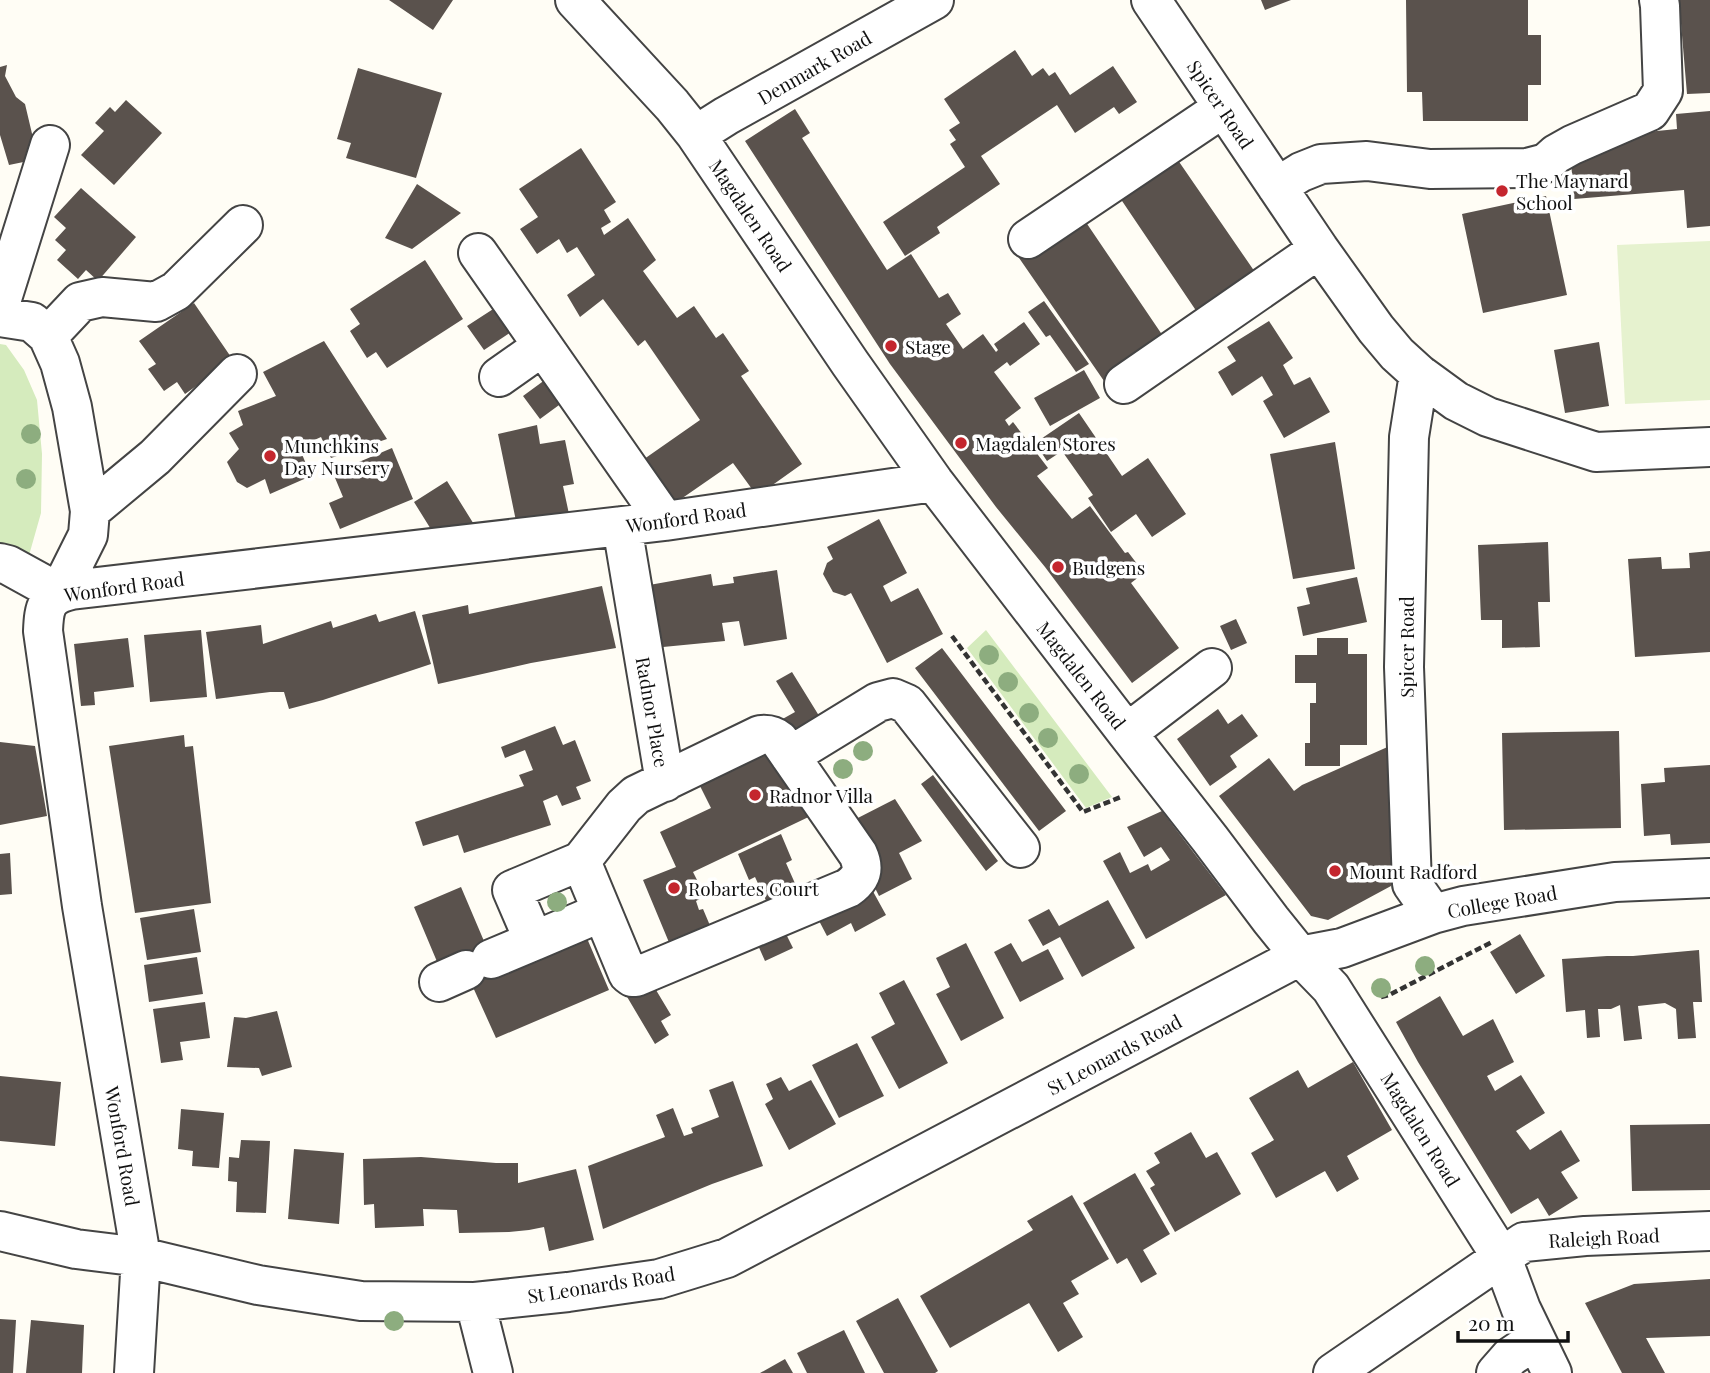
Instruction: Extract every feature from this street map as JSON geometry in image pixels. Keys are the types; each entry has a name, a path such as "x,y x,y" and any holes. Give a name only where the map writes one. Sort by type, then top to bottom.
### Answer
{"street":[{"name":"Magdalen Road","path":"575,0 672,105 696,135 934,482 1300,956 1331,988 1502,1258 1521,1309 1544,1357"},
{"name":"Denmark Road","path":"696,135 934,0"},
{"name":"Spicer Road","path":"1151,0 1319,249 1376,328 1397,354 1419,374 1456,401 1488,416 1596,452 1710,447"},
{"path":"1277,187 1301,172 1321,164 1367,161 1430,169 1527,168 1546,163 1556,153 1650,111 1663,91 1659,0"},
{"path":"1028,239 1223,108"},
{"path":"0,306 50,145"},
{"path":"48,336 80,302 102,297 156,302 176,290 243,225"},
{"path":"1124,384 1319,249"},
{"path":"478,253 665,521"},
{"path":"0,317 32,322 48,336 60,363 72,407 90,511 88,535 59,593 0,563"},
{"path":"499,377 543,346"},
{"path":"90,511 155,457 237,374"},
{"name":"Spicer Road","path":"1419,374 1409,437 1404,667 1412,884 1433,914"},
{"name":"Wonford Road","path":"134,1373 141,1257 82,906 43,631 44,614 49,601 59,593 98,587 665,521 934,482"},
{"name":"Radnor Place","path":"534,941 512,890 581,861 629,800 665,782 622,526"},
{"path":"1127,733 1212,668"},
{"path":"797,766 878,702 893,698 906,704 1020,848"},
{"path":"581,861 628,974 632,977 848,888 857,882 862,873 858,854 774,736 760,735 665,782"},
{"name":"College Road","path":"1300,956 1342,948 1433,914 1463,906 1615,882 1710,878"},
{"path":"465,970 602,912"},
{"name":"St Leonards Road","path":"0,1231 76,1249 141,1257 258,1285 361,1301 475,1302 659,1279 727,1258 1300,956"},
{"name":"Raleigh Road","path":"1333,1373 1524,1242 1585,1236 1710,1231"},
{"path":"475,1302 493,1373"},
{"path":"1496,1373 1510,1357 1544,1357"}],"path":[{"path":"952,636 1083,812 1121,797"},
{"path":"1373,998 1389,995 1497,940"}],"green space":[{"path":"1710,241 1710,400 1625,404 1617,245"},
{"path":"0,344 6,345 24,370 37,400 42,454 41,513 26,566 0,562"},
{"path":"986,630 1112,797 1086,808 967,648"}],"building":[{"path":"389,0 453,0 433,30"},
{"path":"1261,0 1291,0 1265,10"},
{"path":"1406,0 1528,0 1528,35 1541,35 1541,85 1528,85 1528,121 1423,121 1422,92 1407,92"},
{"path":"1679,0 1710,0 1710,93 1687,94"},
{"path":"1015,50 1032,76 1043,68 1049,76 1055,72 1070,95 1113,66 1137,102 1119,114 1114,107 1075,133 1057,105 981,156 1000,184 937,227 940,233 905,256 883,222 965,167 950,144 956,140 949,130 960,123 944,99"},
{"path":"7,65 5,76 16,97 25,104 38,159 9,165 0,135 0,67"},
{"path":"358,68 442,93 416,178 346,158 351,143 337,139"},
{"path":"126,100 162,133 114,185 81,155 104,131 95,123 110,107 115,112"},
{"path":"795,109 810,133 802,138 887,270 911,254 939,298 948,293 961,314 946,324 963,349 983,334 996,352 998,350 994,344 1024,322 1040,344 1010,366 1007,362 994,372 1021,408 1005,420 1009,426 1013,422 1048,468 1037,476 1072,519 1090,506 1125,553 1128,552 1144,573 1131,583 1179,648 1132,683 890,364 745,141"},
{"path":"1710,111 1710,226 1687,228 1684,190 1574,199 1568,124 1626,119 1627,134 1677,129 1676,114"},
{"path":"581,148 616,202 604,210 611,222 601,228 604,235 628,218 656,260 643,271 677,318 694,306 716,338 723,333 749,371 741,376 802,464 757,496 733,463 668,508 637,464 700,420 645,340 638,346 603,299 580,317 567,295 595,275 577,247 567,253 559,239 537,254 520,229 538,217 519,189"},
{"path":"1173,153 1257,275 1199,315 1116,192"},
{"path":"417,184 461,213 412,249 385,238"},
{"path":"81,188 136,237 98,281 86,270 78,279 57,260 66,250 55,240 66,228 54,217"},
{"path":"1546,196 1567,295 1483,313 1462,214"},
{"path":"1079,212 1165,339 1104,381 1017,255"},
{"path":"425,260 463,319 387,368 376,352 367,358 350,331 360,324 350,309"},
{"path":"1044,301 1089,364 1076,372 1050,335 1046,337 1028,312"},
{"path":"504,302 520,326 484,350 467,326"},
{"path":"194,303 233,360 185,394 177,382 164,391 148,369 156,364 139,341"},
{"path":"1269,321 1293,358 1283,365 1294,385 1310,377 1330,412 1284,438 1263,401 1273,395 1262,376 1232,396 1218,372 1236,361 1227,347"},
{"path":"324,341 387,439 331,458 321,437 299,447 311,476 270,494 265,479 247,488 237,482 227,462 239,449 229,433 243,425 238,411 276,396 263,372"},
{"path":"1599,342 1609,406 1565,413 1554,350"},
{"path":"1084,370 1100,398 1050,426 1034,398"},
{"path":"553,374 570,397 540,419 523,396"},
{"path":"1079,413 1122,476 1148,458 1186,514 1152,537 1136,514 1111,532 1088,498 1093,495 1062,451 1047,461 1035,443"},
{"path":"537,425 540,444 565,440 574,484 563,486 569,514 516,521 498,434"},
{"path":"1335,442 1355,569 1293,579 1270,454"},
{"path":"392,448 413,499 340,529 329,503 343,497 333,473"},
{"path":"447,481 475,526 437,539 414,502"},
{"path":"879,519 907,573 883,586 891,602 918,588 943,634 887,663 851,593 845,596 833,592 823,574 827,563 833,559 827,547"},
{"path":"1548,542 1550,602 1538,602 1540,647 1502,648 1502,620 1481,620 1478,545"},
{"path":"1710,551 1710,652 1635,657 1628,559 1661,557 1662,569 1690,568 1689,553"},
{"path":"777,570 787,639 744,646 739,621 722,623 725,641 663,647 665,663 649,665 638,587 711,574 713,586 734,583 733,577"},
{"path":"1357,577 1367,622 1303,636 1297,607 1310,604 1306,588"},
{"path":"602,586 616,648 531,663 438,684 422,615 468,605 469,614"},
{"path":"415,611 431,664 289,709 284,692 216,699 206,632 261,625 263,644 331,621 333,628 376,614 379,622"},
{"path":"1236,619 1247,643 1231,650 1220,626"},
{"path":"201,630 207,697 150,702 144,635"},
{"path":"128,638 134,687 94,692 95,705 81,706 74,644"},
{"path":"1317,638 1348,638 1348,654 1367,654 1367,745 1340,745 1340,766 1305,766 1305,743 1310,743 1310,703 1316,703 1316,683 1295,683 1295,655 1317,655"},
{"path":"942,648 1066,811 1039,831 915,668"},
{"path":"792,672 821,719 789,738 779,721 795,712 776,681"},
{"path":"1218,709 1228,724 1242,714 1258,736 1230,756 1237,767 1210,786 1177,739"},
{"path":"555,726 563,745 575,740 591,781 576,787 581,799 562,806 557,795 543,801 551,825 464,853 458,835 423,846 415,822 524,786 519,775 533,770 525,750 505,758 501,747"},
{"path":"1619,731 1621,828 1504,830 1502,733"},
{"path":"184,735 185,747 193,746 211,903 135,913 109,746"},
{"path":"0,742 35,746 47,816 0,825"},
{"path":"1392,745 1391,886 1328,920 1311,916 1219,796 1269,758 1294,791"},
{"path":"760,752 780,758 819,812 693,872 705,896 696,901 699,910 703,909 714,935 673,952 643,880 676,867 660,832 711,808 698,782"},
{"path":"1710,765 1710,843 1671,845 1670,834 1644,836 1641,784 1665,782 1664,768"},
{"path":"933,775 998,861 986,871 921,784"},
{"path":"895,799 922,841 899,853 912,879 879,896 866,870 850,822"},
{"path":"1162,811 1226,895 1146,939 1103,861 1120,852 1130,873 1148,864 1151,871 1170,860 1161,847 1144,857 1127,827"},
{"path":"781,834 792,860 786,863 801,897 771,911 755,877 749,880 738,854"},
{"path":"10,853 12,894 0,895 0,854"},
{"path":"870,886 886,915 855,932 851,923 827,936 816,915"},
{"path":"461,887 498,974 586,936 609,990 496,1038 472,985 438,964 414,907"},
{"path":"1108,900 1135,948 1082,977 1060,937 1043,946 1028,920 1049,909 1059,926"},
{"path":"194,909 201,952 147,960 140,918"},
{"path":"780,922 793,948 765,961 753,934"},
{"path":"1520,934 1545,976 1516,994 1490,952"},
{"path":"966,943 1004,1018 961,1041 936,994 950,987 936,958"},
{"path":"1011,943 1022,962 1048,949 1064,979 1020,1002 994,952"},
{"path":"1699,950 1702,1002 1693,1002 1696,1038 1678,1039 1676,1009 1665,1003 1638,1006 1642,1039 1624,1041 1620,1005 1611,1009 1598,1009 1600,1037 1587,1038 1585,1010 1566,1012 1562,959"},
{"path":"197,957 203,994 149,1002 144,965"},
{"path":"647,975 671,1015 661,1021 669,1035 655,1044 623,990"},
{"path":"904,980 948,1063 899,1089 871,1037 895,1024 879,993"},
{"path":"1440,996 1463,1036 1493,1019 1514,1062 1487,1076 1495,1091 1521,1075 1545,1113 1516,1131 1530,1150 1561,1130 1580,1161 1561,1172 1578,1198 1549,1216 1538,1198 1511,1214 1396,1022"},
{"path":"205,1002 210,1038 180,1042 183,1060 161,1063 153,1009"},
{"path":"277,1011 292,1067 262,1076 259,1068 227,1067 234,1017 246,1018"},
{"path":"857,1043 884,1096 839,1118 812,1065"},
{"path":"1353,1062 1392,1130 1347,1156 1359,1179 1337,1192 1325,1171 1276,1198 1251,1153 1274,1140 1249,1098 1298,1070 1308,1088"},
{"path":"0,1076 61,1082 55,1146 0,1141"},
{"path":"781,1077 789,1091 811,1080 836,1124 789,1150 765,1104 773,1099 766,1084"},
{"path":"733,1081 763,1166 603,1229 588,1166 665,1137 656,1115 673,1108 684,1136 693,1133 691,1128 719,1117 709,1090"},
{"path":"181,1109 224,1113 219,1168 192,1166 193,1151 178,1149"},
{"path":"1710,1124 1710,1190 1632,1191 1630,1125"},
{"path":"1191,1132 1206,1158 1217,1152 1241,1194 1175,1232 1150,1188 1155,1185 1146,1171 1160,1163 1154,1153"},
{"path":"241,1140 270,1141 266,1213 236,1212 237,1182 228,1181 229,1157 239,1158"},
{"path":"294,1149 344,1153 339,1224 288,1219"},
{"path":"421,1157 518,1163 518,1183 576,1169 594,1240 549,1251 544,1227 509,1232 459,1233 457,1210 423,1209 424,1226 375,1228 374,1204 364,1205 363,1159"},
{"path":"1135,1173 1170,1234 1143,1250 1157,1274 1141,1283 1127,1258 1117,1264 1083,1203"},
{"path":"1072,1195 1109,1259 1071,1281 1079,1294 1063,1303 1083,1337 1058,1352 1029,1303 950,1348 920,1296 1033,1230 1027,1221"},
{"path":"1710,1279 1710,1336 1646,1338 1665,1373 1622,1373 1585,1303 1634,1284"},
{"path":"898,1298 938,1371 935,1373 884,1373 856,1321"},
{"path":"0,1319 16,1320 13,1373 0,1373"},
{"path":"31,1320 84,1325 82,1373 26,1373"},
{"path":"844,1330 865,1373 807,1373 797,1353"},
{"path":"785,1359 793,1373 760,1373"}],"place":[{"name":"The Maynard School","path":"1502,191"},
{"name":"Stage","path":"891,346"},
{"name":"Magdalen Stores","path":"961,443"},
{"name":"Munchkins Day Nursery","path":"270,456"},
{"name":"Budgens","path":"1058,567"},
{"name":"Radnor Villa","path":"755,795"},
{"name":"Mount Radford","path":"1335,871"},
{"name":"Robartes Court","path":"674,888"}]}
